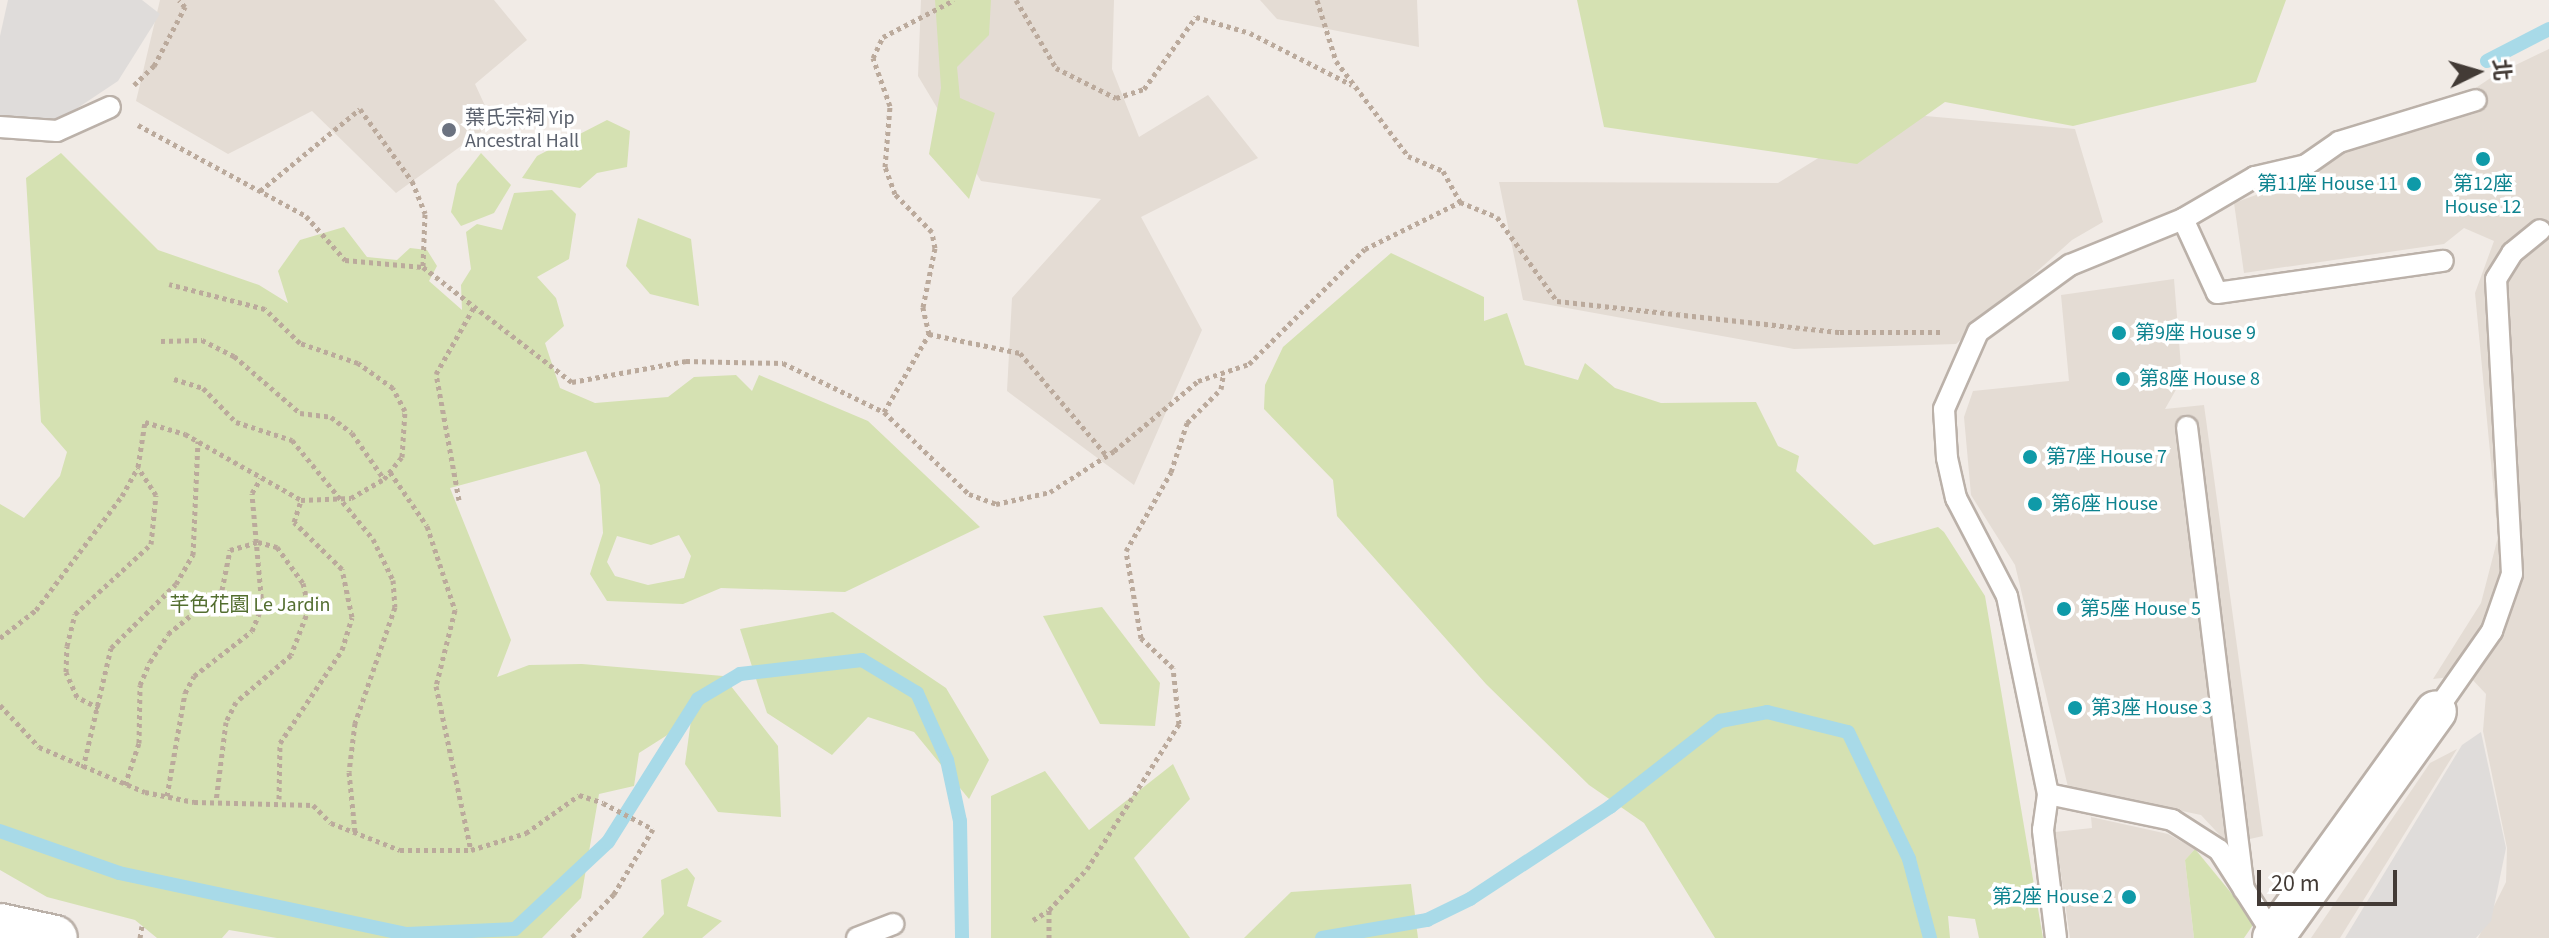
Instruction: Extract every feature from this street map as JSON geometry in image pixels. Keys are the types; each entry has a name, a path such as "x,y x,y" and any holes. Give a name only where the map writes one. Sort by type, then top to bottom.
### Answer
{"street":[{"path":"2273,937 2436,711"},
{"path":"0,926 55,938"}],"lane":[{"path":"2056,938 2043,830 2048,794 2001,573 1956,498 1947,458 1944,409 1978,332 2070,265 2183,219 2255,177 2306,165 2339,142 2476,100"},
{"path":"0,127 57,131 110,107"},
{"path":"2183,219 2217,293 2443,261"},
{"path":"2436,711 2492,631 2512,574 2496,279 2512,253 2540,230"},
{"path":"2187,427 2244,889"},
{"path":"2048,794 2172,820 2219,850 2273,937"},
{"path":"857,938 893,924"}],"path":[{"path":"179,0 185,7 154,66 110,107 306,216 345,260 423,267 572,382 686,361 783,363 884,412 969,494 996,504 1050,492 1107,456 1198,381 1223,376 1281,338 1365,249 1460,202"},
{"path":"884,412 929,334 923,307 932,232 895,194 885,167 890,106 873,58 883,37 954,0"},
{"path":"1016,0 1056,68 1116,98 1144,89 1196,17 1250,33 1353,86"},
{"path":"1317,0 1353,86 1408,156 1443,171 1460,202 1497,217 1557,301 1840,332 1978,332"},
{"path":"260,191 360,109 412,181 425,214 423,267"},
{"path":"0,638 36,610 138,467 145,422 198,441 301,500 342,500 384,479 402,457 405,411 393,388 358,363 300,343 265,309 169,284"},
{"path":"459,500 436,374 474,307"},
{"path":"929,334 1020,353 1107,456"},
{"path":"161,341 202,340 234,356 300,413 331,417 352,433 384,479"},
{"path":"1033,920 1049,910 1087,869 1179,724 1173,668 1141,638 1126,551 1171,472 1187,423 1221,389 1223,376"},
{"path":"174,379 203,388 236,422 292,440 373,539 393,580 395,607 355,723 349,772 355,832"},
{"path":"83,768 99,708 94,699 111,648 176,584 193,555 198,441"},
{"path":"99,708 77,697 66,672 67,646 75,614 151,544 156,495 138,467"},
{"path":"390,472 427,526 455,610 436,686 471,850"},
{"path":"167,796 185,693 194,676 252,631 262,606 252,493 261,478"},
{"path":"279,799 280,743 342,650 352,617 342,569 294,522 301,500"},
{"path":"125,785 139,743 140,685 150,662 168,634 222,590 230,550 258,542 277,547 303,583 309,608 291,655 231,712 216,801"},
{"path":"0,705 39,747 125,785 167,796 216,801 279,799 313,805 355,832 400,850 471,850 526,833 579,795 603,803 653,829 614,894 571,938"},
{"path":"1049,910 1049,938"},
{"path":"140,938 142,926"}],"shaded area":[{"path":"8,0 142,0 160,14 118,81 76,109 55,121 0,119 0,36"},
{"path":"160,0 494,0 527,40 475,84 493,123 396,193 312,111 228,154 136,101"},
{"path":"921,0 1114,0 1112,69 1139,137 1208,95 1258,158 1141,217 1202,330 1134,485 1007,391 1012,298 1101,199 981,181 918,76"},
{"path":"1260,0 1417,0 1419,47 1277,19"},
{"path":"2549,49 2549,938 2478,938 2506,882 2507,848 2483,731 2486,694 2468,675 2433,679 2481,603 2498,537 2475,293 2494,241 2464,228 2444,244 2244,273 2234,203 2313,174 2330,155 2419,126 2495,75"},
{"path":"1891,113 2075,129 2103,222 2072,240 1956,344 1794,349 1523,300 1499,182 1778,183"},
{"path":"2174,279 2182,379 2165,409 2204,405 2263,836 2228,844 2201,815 2068,787 2015,565 1971,495 1964,417 1973,391 2069,381 2061,295"},
{"path":"2481,732 2506,848 2491,921 2476,938 2345,938 2462,745"},
{"path":"2457,749 2340,938 2311,938 2430,763"},
{"path":"2091,817 2168,834 2195,849 2185,860 2194,938 2070,938 2055,832 2092,828"}],"green space":[{"path":"935,0 991,0 989,35 957,67 960,98 995,113 969,199 929,154 941,88"},
{"path":"1577,0 2286,0 2256,82 2073,126 1945,102 1857,164 1604,127"},
{"path":"607,120 630,131 627,167 597,173 580,188 522,178 537,156"},
{"name":"芊色花園 Le Jardin","path":"61,153 158,250 259,285 288,303 278,271 300,240 344,227 367,257 397,260 410,248 427,250 437,266 429,281 462,310 461,285 471,269 466,232 477,224 502,230 514,193 552,190 576,214 569,259 537,277 556,298 564,326 545,343 560,388 595,403 668,397 694,377 736,375 752,391 759,375 868,421 980,527 845,592 721,588 683,604 607,601 590,574 603,533 600,485 586,451 450,488 511,640 497,677 529,665 582,664 723,676 778,746 781,817 718,812 685,764 691,720 639,753 634,786 599,794 581,898 542,938 277,938 229,930 222,938 157,938 135,920 47,897 0,870 0,504 24,518 60,476 67,452 41,422 26,178","holes":["679,535 691,556 684,578 648,585 615,576 607,562 617,536 651,545"]},
{"path":"481,153 511,185 494,213 461,226 451,212 457,184"},
{"path":"638,218 691,239 699,306 650,294 626,266"},
{"path":"1391,253 1484,297 1484,321 1507,313 1525,365 1578,380 1585,363 1615,388 1661,403 1756,402 1778,446 1799,456 1796,471 1874,545 1938,527 1944,532 1985,596 2043,938 1979,938 1975,919 1948,916 1950,938 1715,938 1644,823 1589,785 1486,684 1337,516 1333,480 1264,409 1265,385 1283,347"},
{"path":"1102,607 1160,683 1155,726 1100,724 1043,616"},
{"path":"833,612 946,688 989,760 969,799 914,732 868,717 832,755 767,713 740,629"},
{"path":"1173,764 1190,799 1134,858 1190,938 991,938 991,796 1045,771 1089,830"},
{"path":"2195,849 2255,922 2244,938 2194,938 2185,860"},
{"path":"687,868 695,878 687,906 722,921 702,938 642,938 664,914 661,880"},
{"path":"1411,884 1418,938 1244,938 1291,892"}],"waterway":[{"path":"2487,61 2549,29"},
{"path":"0,831 119,873 407,934 515,929 608,842 698,699 740,674 862,660 917,693 947,760 960,821 962,938"},
{"path":"1322,938 1427,920 1470,899 1610,807 1720,721 1767,712 1848,732 1909,859 1930,938"}],"place":[{"name":"葉氏宗祠 Yip Ancestral Hall","path":"449,130"},
{"name":"第12座 House 12","path":"2483,159"},
{"name":"第11座 House 11","path":"2414,184"},
{"name":"第9座 House 9","path":"2119,333"},
{"name":"第8座 House 8","path":"2123,379"},
{"name":"第7座 House 7","path":"2030,457"},
{"name":"第6座 House","path":"2035,504"},
{"name":"第5座 House 5","path":"2064,609"},
{"name":"第3座 House 3","path":"2075,708"},
{"name":"第2座 House 2","path":"2129,897"}]}
